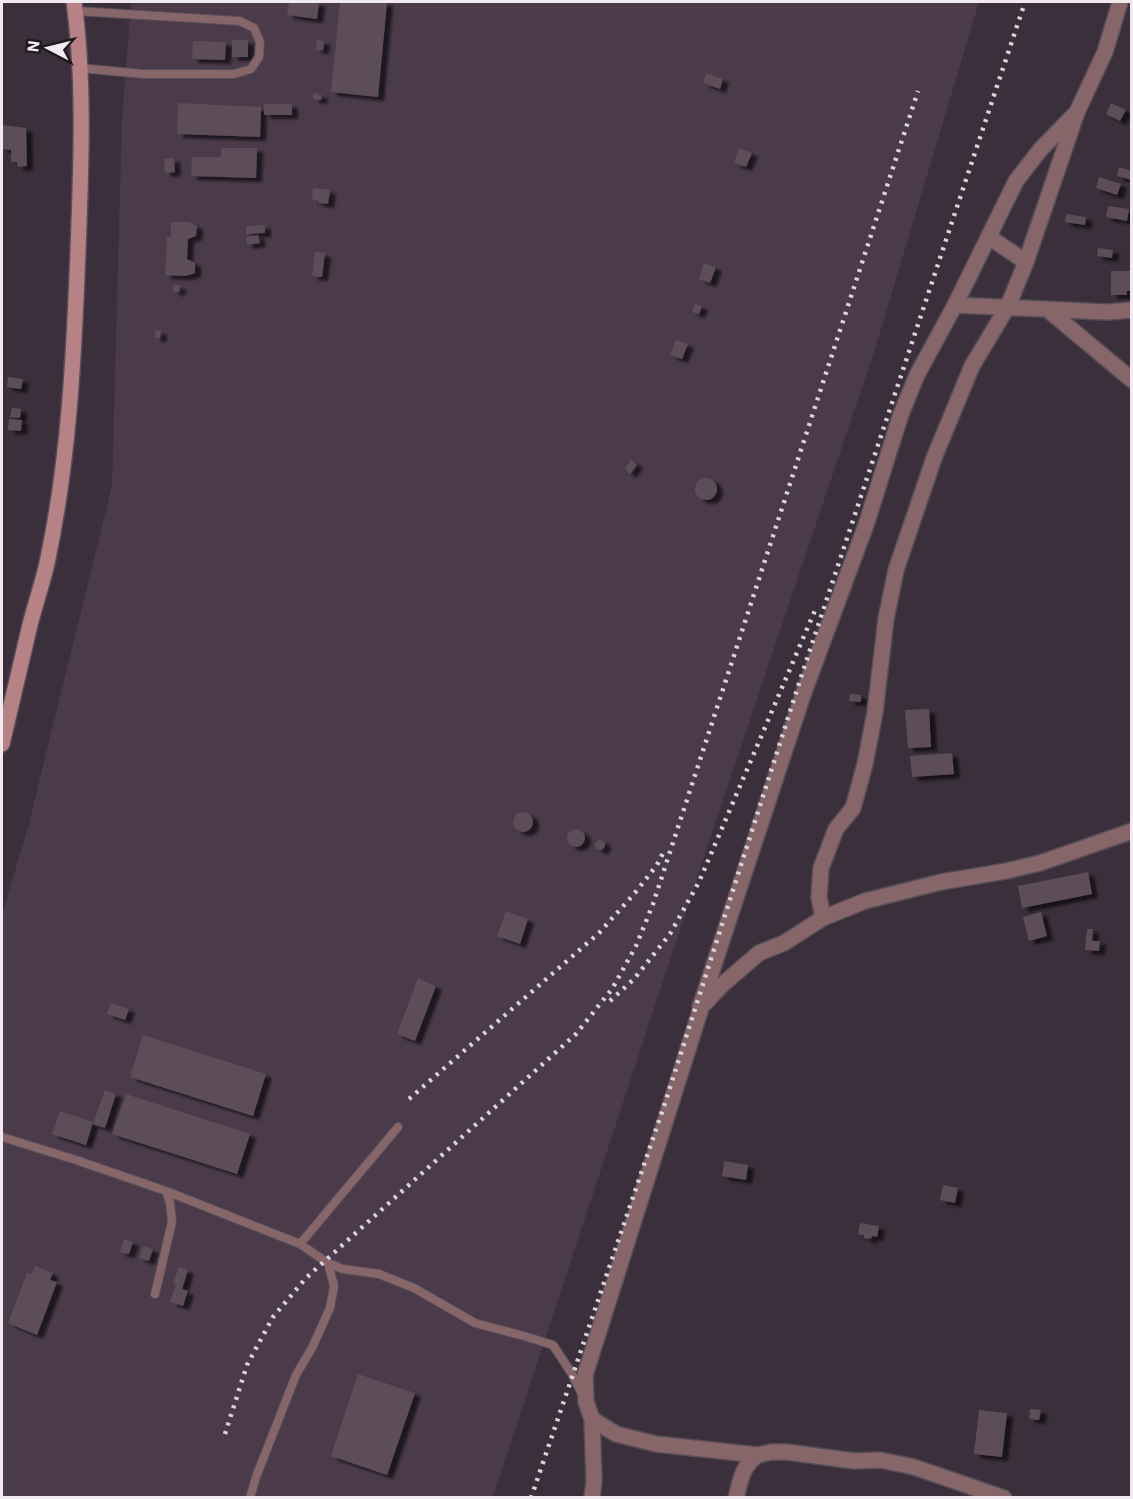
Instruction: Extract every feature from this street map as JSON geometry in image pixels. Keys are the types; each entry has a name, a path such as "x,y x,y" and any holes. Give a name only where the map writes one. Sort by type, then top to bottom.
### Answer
{"main road":[{"path":"2,744 29,627 47,565 60,485 74,344 80,193 81,69 75,6"}],"street":[{"path":"823,918 819,897 821,868 836,829 852,808 865,764 875,712 886,619 896,570 934,458 972,366 1008,306 1026,262 1077,111 1104,52 1120,2"},
{"path":"702,1005 700,1007 801,703 866,525 901,414 917,375 955,305 1016,181 1040,150 1077,111"},
{"path":"989,237 1026,262"},
{"path":"955,305 1107,312 1131,310"},
{"path":"1047,309 1131,380"},
{"path":"592,1497 594,1480 592,1419 586,1402 585,1375 702,1005 759,953 784,943 823,918 865,901 941,882 1040,863 1131,831"},
{"path":"592,1419 616,1434 656,1444 758,1455"},
{"path":"736,1497 745,1467 751,1459 771,1452 854,1461 880,1460 914,1467 1004,1497"}],"lane":[{"path":"75,6 240,21 254,28 260,42 259,57 251,69 234,74 143,74 81,69"},
{"path":"300,1244 398,1127"},
{"path":"2,1137 166,1191 300,1244 328,1263 343,1269 379,1274 414,1288 475,1323 553,1345 572,1374 586,1402"},
{"path":"155,1294 172,1222 166,1191"},
{"path":"250,1497 255,1477 296,1376 330,1308 334,1286 328,1263"}],"shaded area":[{"path":"131,2 979,2 876,346 716,821 493,1497 2,1497 2,915 29,823 112,485 122,118"}],"building":[{"path":"289,2 319,2 317,19 287,15"},
{"path":"340,2 387,2 378,97 331,92"},
{"path":"232,40 248,40 248,57 232,57"},
{"path":"317,40 324,41 323,50 316,50"},
{"path":"193,41 226,42 225,60 192,59"},
{"path":"706,73 723,79 720,89 703,83"},
{"path":"313,93 322,95 321,100 313,99"},
{"path":"178,103 261,107 260,137 177,134"},
{"path":"1111,103 1126,110 1120,121 1106,114"},
{"path":"264,104 292,104 292,115 264,115"},
{"path":"2,125 26,128 27,166 18,167 17,162 11,162 11,150 2,149"},
{"path":"221,148 257,148 256,178 191,176 192,157 221,157"},
{"path":"739,148 752,153 746,167 734,163"},
{"path":"174,158 175,172 165,173 164,159"},
{"path":"1119,167 1132,171 1132,180 1117,176"},
{"path":"1099,177 1121,184 1117,195 1096,188"},
{"path":"313,188 330,190 328,204 312,200"},
{"path":"1108,206 1129,209 1127,221 1106,217"},
{"path":"1066,214 1086,217 1085,225 1065,222"},
{"path":"171,222 189,222 197,226 196,236 188,239 187,259 195,263 195,273 186,276 165,275 167,237 171,237"},
{"path":"265,225 265,233 246,234 246,226"},
{"path":"258,235 260,243 247,245 246,237"},
{"path":"1098,248 1113,250 1112,258 1097,256"},
{"path":"315,252 325,253 322,277 312,276"},
{"path":"704,263 716,267 710,283 699,279"},
{"path":"1111,271 1132,271 1132,291 1127,291 1127,295 1111,295"},
{"path":"173,285 180,285 179,292 173,291"},
{"path":"695,304 702,306 699,314 692,312"},
{"path":"155,330 161,331 160,338 155,338"},
{"path":"676,340 688,344 682,359 670,355"},
{"path":"8,377 23,379 21,389 7,387"},
{"path":"12,408 21,409 20,418 10,417"},
{"path":"9,419 22,420 21,431 8,430"},
{"path":"631,460 637,465 630,474 625,469"},
{"path":"706,478 716,485 717,489 710,499 706,500 696,493 695,489 702,479"},
{"path":"850,694 861,695 861,702 849,701"},
{"path":"929,709 931,747 908,748 905,710"},
{"path":"952,753 954,774 912,777 910,756"},
{"path":"523,812 530,815 533,822 530,829 523,832 516,829 513,822 516,815"},
{"path":"576,829 582,832 585,838 582,844 576,847 570,844 567,838 570,832"},
{"path":"600,840 604,841 604,849 600,850 596,849 595,845 596,841"},
{"path":"1088,872 1092,894 1022,908 1018,886"},
{"path":"506,911 528,919 520,944 497,936"},
{"path":"1041,912 1047,936 1029,941 1023,917"},
{"path":"1087,929 1093,929 1092,941 1100,941 1099,951 1085,950"},
{"path":"418,978 436,986 415,1041 397,1034"},
{"path":"111,1003 129,1009 125,1020 107,1014"},
{"path":"143,1035 266,1074 253,1116 130,1077"},
{"path":"105,1090 116,1094 105,1128 93,1124"},
{"path":"126,1094 250,1134 237,1174 112,1134"},
{"path":"60,1111 93,1122 86,1145 52,1134"},
{"path":"724,1161 748,1165 746,1180 722,1176"},
{"path":"943,1185 958,1188 955,1203 940,1200"},
{"path":"860,1223 879,1226 877,1237 864,1238 864,1235 858,1234"},
{"path":"124,1239 133,1242 129,1254 120,1252"},
{"path":"143,1246 153,1249 149,1261 139,1258"},
{"path":"35,1266 53,1273 50,1280 57,1282 37,1335 8,1323 27,1273 32,1274"},
{"path":"179,1267 188,1270 182,1289 188,1291 183,1306 170,1302"},
{"path":"358,1374 415,1393 387,1475 331,1456"},
{"path":"1030,1409 1041,1410 1039,1420 1029,1419"},
{"path":"979,1410 1007,1413 1002,1457 974,1454"}],"railway":[{"path":"531,1498 666,1100 802,674 1025,2"},
{"path":"225,1434 247,1365 273,1317 306,1278 576,1034 612,989 636,946 653,904 918,91"},
{"path":"610,1001 634,979 670,934 699,882 816,608"},
{"path":"409,1099 599,933 634,894 657,865 663,853"}]}
